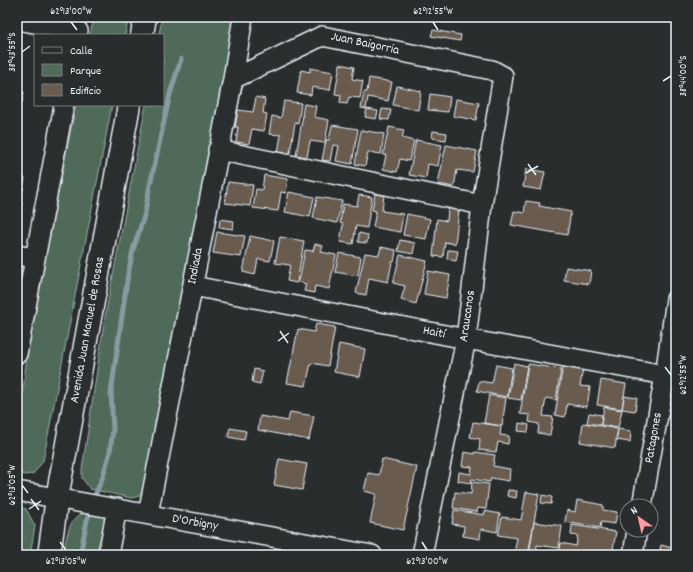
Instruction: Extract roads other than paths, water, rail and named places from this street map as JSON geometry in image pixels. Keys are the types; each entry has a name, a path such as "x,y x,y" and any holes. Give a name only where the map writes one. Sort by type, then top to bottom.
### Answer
{"main road":[{"path":"142,34 145,17"},
{"name":"Avenida Juan Manuel de Rosas","path":"49,555 57,498 129,106"}],"street":[{"name":"Indiada","path":"148,514 233,79 243,17"},
{"path":"17,20 79,28"},
{"name":"Juan Baigorria","path":"233,79 322,36 492,70 503,76"},
{"name":"Araucanos","path":"422,555 466,339 482,206 503,76"},
{"path":"17,354 26,256 64,106"},
{"path":"218,150 482,206"},
{"name":"Haití","path":"193,286 466,339 670,376"},
{"name":"Patagones","path":"644,498 670,376 676,299"},
{"name":"D'Orbigny","path":"17,491 372,555"},
{"path":"108,555 117,508"},
{"path":"633,555 636,538"}],"waterway":[{"path":"94,498 103,476 110,452 113,429 111,393 128,274 133,250 145,213 170,94 181,59"},
{"path":"80,555 87,520 91,510"}]}
